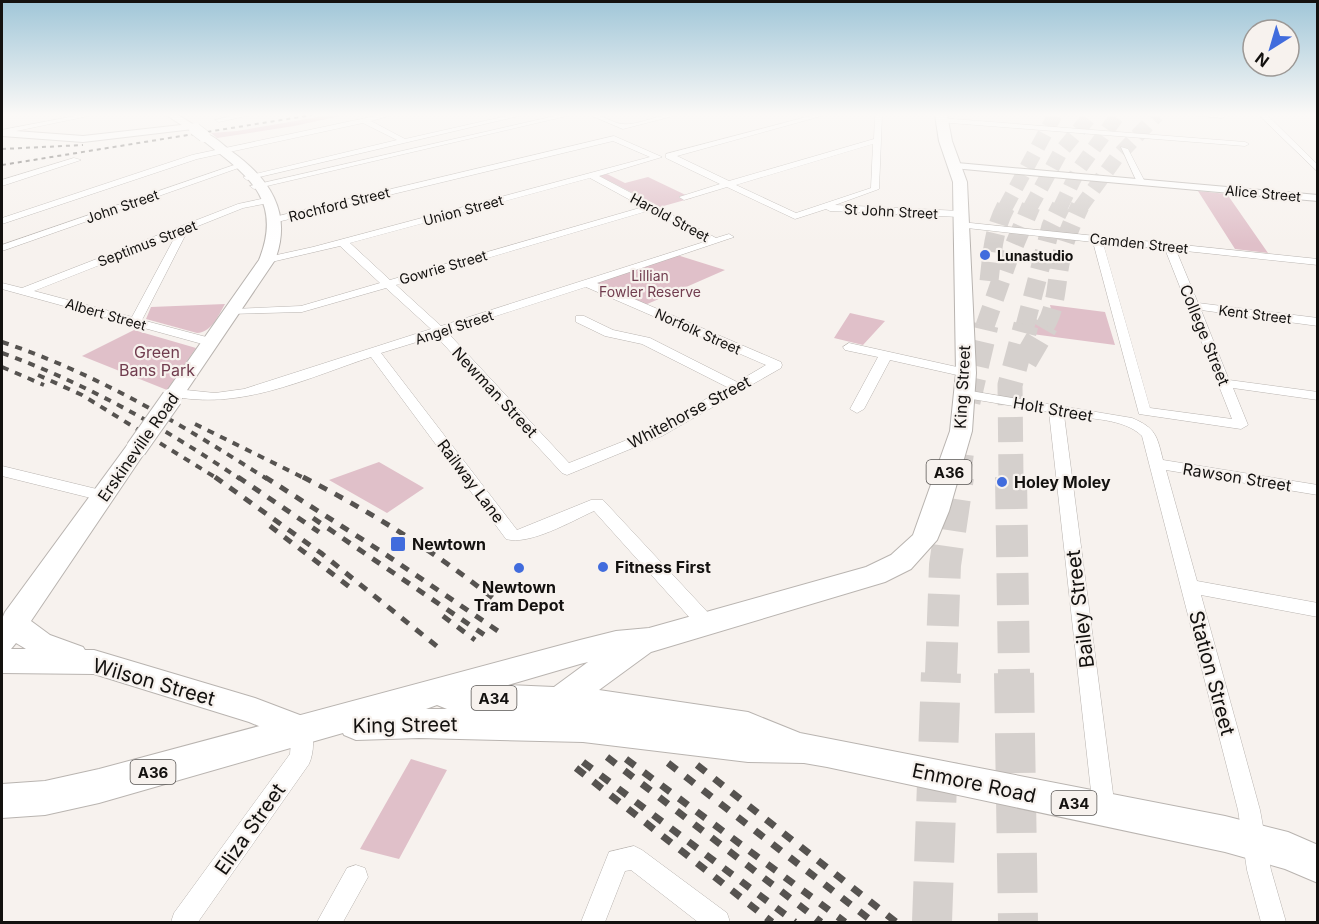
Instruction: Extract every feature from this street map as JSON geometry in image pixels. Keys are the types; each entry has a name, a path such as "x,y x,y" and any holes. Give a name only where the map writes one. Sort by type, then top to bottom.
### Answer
{"highway":[{"name":"King Street","path":"2,801 45,798 99,786 580,652 616,643 649,640 881,573 896,566 914,552 924,540 957,450 961,431 965,383 960,182 953,158"},
{"name":"King Street","path":"309,728 419,723 509,725 532,719 614,660 649,640"},
{"name":"Enmore Road","path":"428,696 560,700 606,704 748,727 804,748 1255,842 1288,851 1317,864"},
{"name":"Enmore Road","path":"509,725 583,727 747,747 804,748"}],"main road":[{"path":"227,158 249,176 271,209"},
{"name":"Erskineville Road","path":"8,630 233,312 267,260 270,252 271,209"},
{"path":"8,630 23,633 33,641 94,662"},
{"name":"Wilson Street","path":"2,660 94,662 309,728"}],"street":[{"path":"2,221 194,158"},
{"path":"249,176 328,158"},
{"path":"249,176 342,158"},
{"name":"Rochford Street","path":"271,209 517,158"},
{"name":"Union Street","path":"267,260 279,259 654,158"},
{"path":"673,158 795,216 875,189 877,158"},
{"path":"684,197 816,158"},
{"path":"1129,158 1141,182"},
{"path":"1305,158 1317,170"},
{"path":"2,183 77,160"},
{"name":"Alice Street","path":"957,166 1317,198"},
{"name":"John Street","path":"2,248 249,176"},
{"name":"Harold Street","path":"593,176 715,241"},
{"name":"Septimus Street","path":"24,291 241,206 271,209"},
{"name":"Gowrie Street","path":"233,312 302,309 652,207"},
{"name":"St John Street","path":"821,207 903,211 961,220"},
{"name":"Camden Street","path":"961,220 1097,239 1317,261"},
{"path":"135,322 184,229"},
{"name":"Angel Street","path":"174,396 238,395 729,237"},
{"name":"College Street","path":"1097,239 1144,411 1241,425 1169,246"},
{"name":"Newman Street","path":"342,242 440,331 567,470"},
{"name":"Norfolk Street","path":"587,283 776,365"},
{"name":"Albert Street","path":"2,286 210,342"},
{"name":"Kent Street","path":"1193,306 1317,322"},
{"path":"580,319 609,333 646,341 737,387"},
{"path":"849,346 886,355 965,383"},
{"name":"Railway Lane","path":"374,352 512,536 597,504 706,623"},
{"path":"857,409 886,355"},
{"name":"Whitehorse Street","path":"567,470 657,433 776,365"},
{"name":"Holt Street","path":"965,383 1056,410 1127,422 1141,427"},
{"path":"1224,383 1317,396"},
{"name":"Bailey Street","path":"1056,410 1104,809"},
{"name":"Station Street","path":"1141,427 1149,435 1274,922"},
{"name":"Rawson Street","path":"1156,464 1317,490"},
{"path":"2,471 103,496"},
{"path":"1189,586 1317,610"},
{"name":"Eliza Street","path":"183,922 301,757 309,728"},
{"path":"593,922 617,861 634,858 718,922"},
{"path":"329,922 356,877"}],"green space":[{"path":"607,174 625,183 648,177 692,198 660,207 599,176"},
{"path":"1198,191 1227,194 1268,253 1235,249"},
{"name":"Lillian Fowler Reserve","path":"677,255 725,270 645,305 594,283"},
{"name":"Green Bans Park","path":"225,304 211,327 197,333 146,319 151,307"},
{"path":"1050,305 1105,312 1115,345 1032,334 1030,319 1054,322"},
{"path":"850,313 885,321 863,345 834,338"},
{"name":"Green Bans Park","path":"134,330 196,348 167,390 82,356"},
{"path":"379,462 424,488 387,513 329,480"},
{"path":"411,759 447,770 399,859 360,849"}],"tunnel":[{"path":"1006,207 1032,158"},
{"path":"1031,207 1057,158"},
{"path":"1060,208 1087,158"},
{"path":"1080,208 1116,158"},
{"path":"1045,326 1054,302 1064,245 1080,206"},
{"path":"989,281 996,233 1006,207"},
{"path":"985,326 1008,260 1031,207"},
{"path":"1025,326 1051,226 1060,208"},
{"path":"968,402 986,325"},
{"path":"1011,479 1010,385 1026,325"},
{"path":"1025,361 1046,325"},
{"path":"958,479 962,449"},
{"path":"941,674 945,565 958,477"},
{"path":"1011,477 1014,674"},
{"path":"932,922 941,673"},
{"path":"1014,673 1018,922"}],"railway":[{"path":"2,165 45,158"},
{"path":"2,342 72,369 139,402 267,479"},
{"path":"2,353 95,393 183,442 240,479"},
{"path":"2,367 44,385"},
{"path":"38,375 82,395 216,478"},
{"path":"195,424 306,479"},
{"path":"238,477 319,532"},
{"path":"265,477 382,552 498,631"},
{"path":"303,477 402,533 494,599"},
{"path":"216,478 321,553 439,648"},
{"path":"313,518 486,636"},
{"path":"270,526 351,588"},
{"path":"443,616 475,640"},
{"path":"607,757 821,922"},
{"path":"626,759 845,922"},
{"path":"583,762 795,922"},
{"path":"668,763 873,922"},
{"path":"697,765 896,922"},
{"path":"576,768 772,922"}],"place":[{"name":"Lunastudio","path":"985,255"},
{"name":"Holey Moley","path":"1002,482"},
{"name":"Newtown","path":"398,544"},
{"name":"Fitness First","path":"603,567"},
{"name":"Newtown Tram Depot","path":"519,568"}]}
